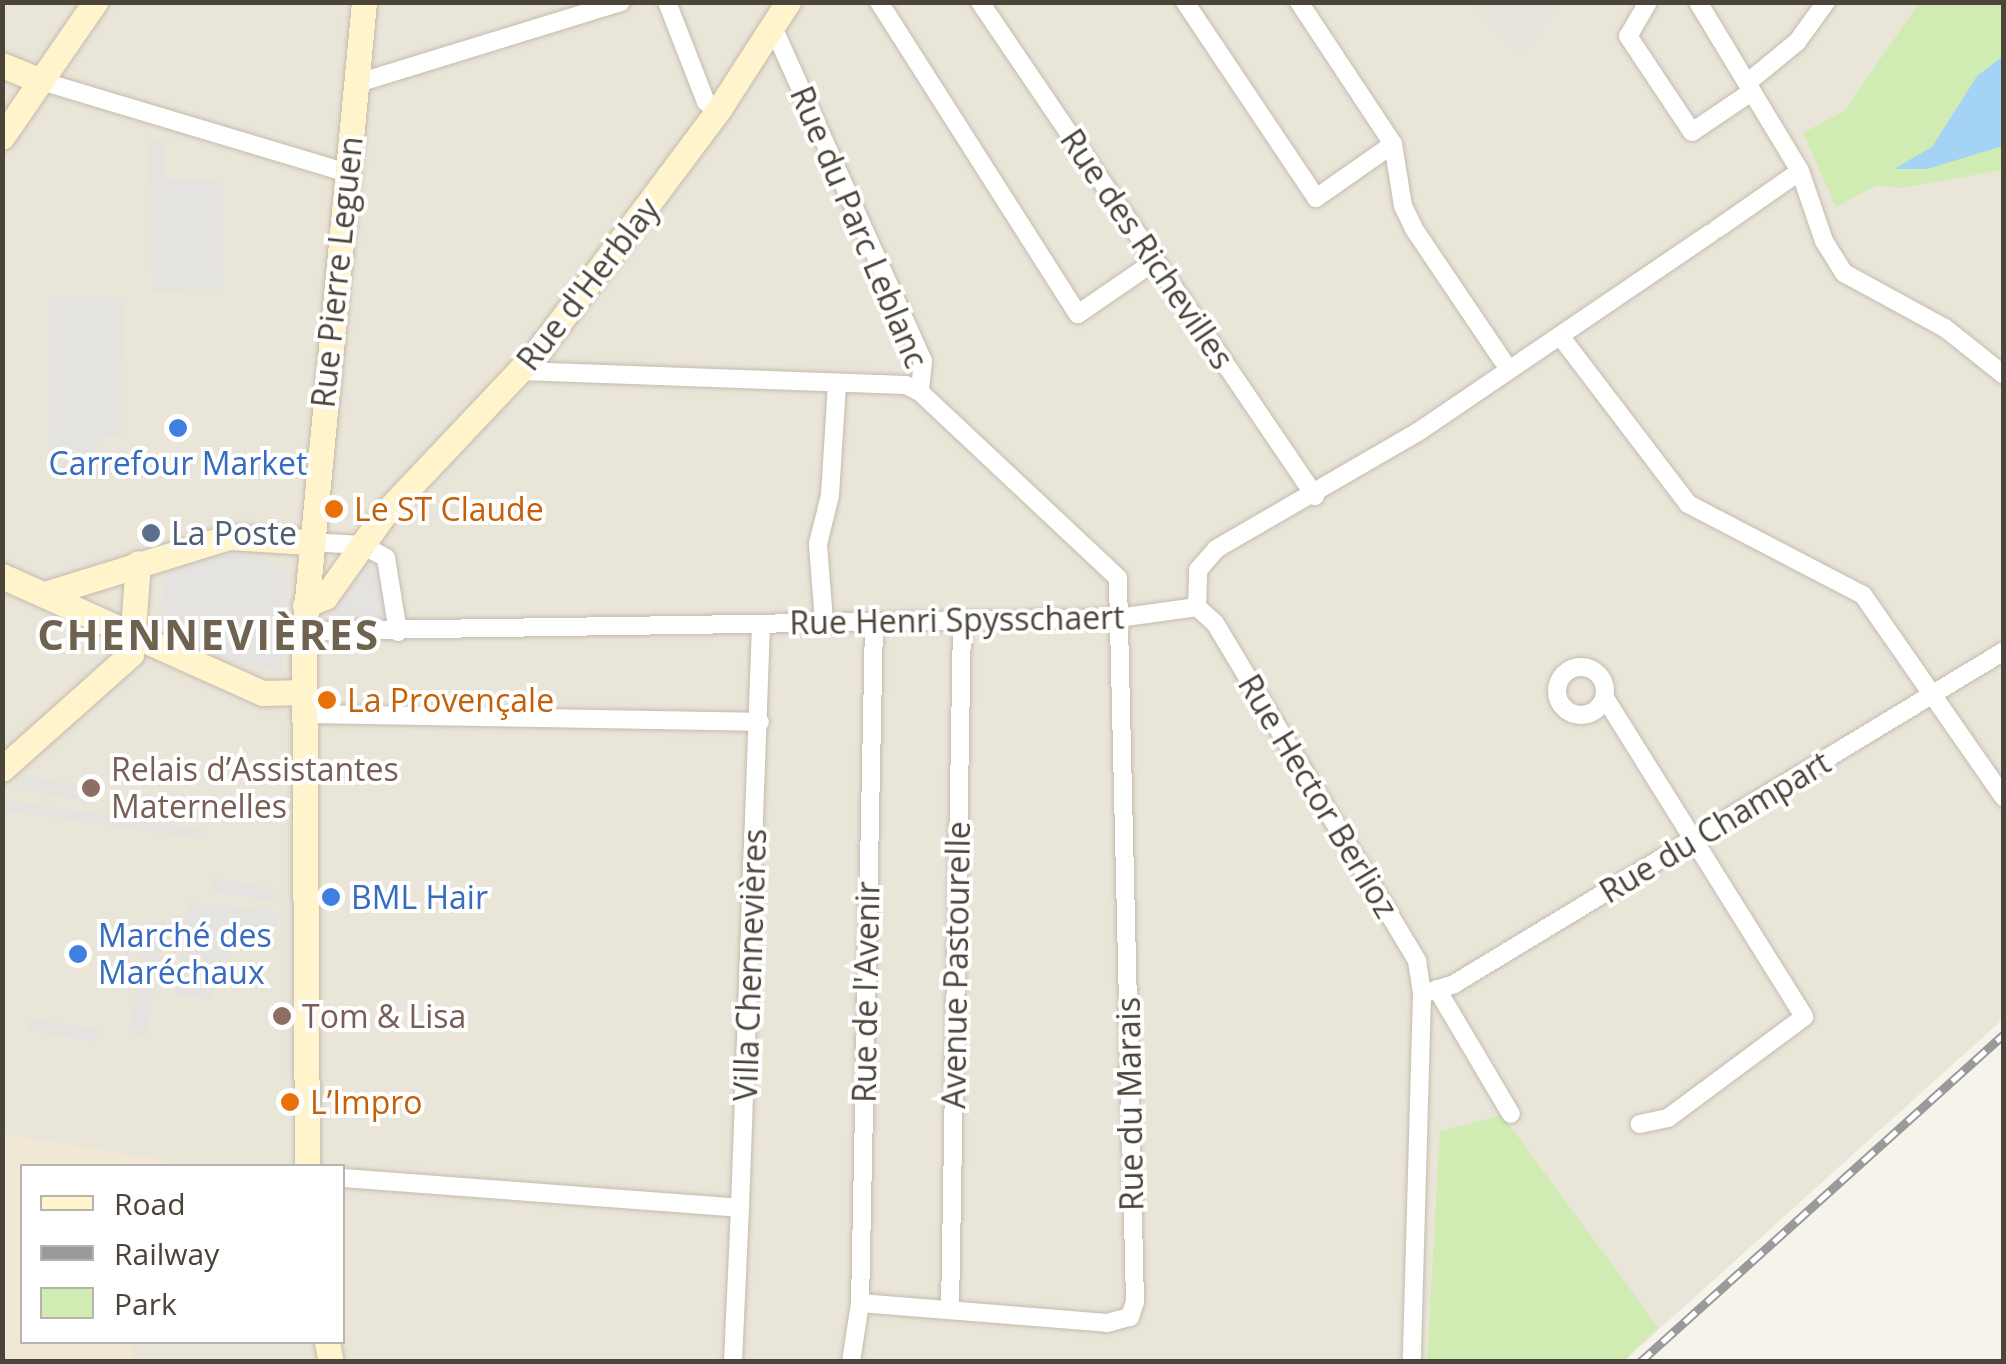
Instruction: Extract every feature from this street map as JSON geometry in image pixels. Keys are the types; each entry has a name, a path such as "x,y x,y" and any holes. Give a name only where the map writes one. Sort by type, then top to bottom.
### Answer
{"main road":[{"path":"2,137 95,2"},
{"name":"Rue Pierre Leguen","path":"308,1164 305,604 308,542 364,2"},
{"name":"Rue d'Herblay","path":"305,604 325,597 385,512 522,371 719,109 788,2"},
{"path":"2,65 40,81"},
{"path":"48,593 229,537 308,542"},
{"path":"2,768 128,659 138,563"},
{"path":"2,576 48,593 262,693 304,703"}],"street":[{"path":"358,84 621,2"},
{"path":"667,2 706,102 719,109"},
{"path":"880,2 1078,314 1155,261"},
{"name":"Rue des Richevilles","path":"980,2 1315,496"},
{"path":"1185,2 1316,198 1393,144"},
{"path":"1299,2 1393,144 1396,179 1414,229 1503,361"},
{"path":"1648,2 1628,36 1692,132 1798,42 1826,2"},
{"path":"1698,2 1800,171 1824,241 1844,273 1945,328 2004,375"},
{"name":"Rue du Parc Leblanc","path":"522,371 837,384 920,392 923,361 772,25"},
{"path":"40,81 348,174"},
{"path":"1197,607 1198,570 1204,559 1315,496 1560,336 1800,171"},
{"path":"1560,336 1688,504 1863,595 2004,798"},
{"path":"824,621 818,544 830,495 837,384"},
{"path":"920,392 1112,570 1118,578 1118,618"},
{"path":"308,542 362,545 386,558 398,632"},
{"name":"Rue Henri Spysschaert","path":"304,632 1118,618 1197,607"},
{"name":"Rue Hector Berlioz","path":"1197,607 1215,623 1417,961 1429,992 1511,1114"},
{"name":"Rue du Marais","path":"860,1303 1120,1322 1130,1317 1134,1302 1118,618"},
{"name":"Avenue Pastourelle","path":"950,1310 962,620"},
{"name":"Rue de l'Avenir","path":"851,1362 860,1303 874,621"},
{"name":"Villa Chennevières","path":"733,1362 762,624"},
{"name":"Rue du Champart","path":"1429,992 1694,840 2004,652"},
{"path":"1605,698 1804,1018 1668,1118 1640,1124"},
{"path":"304,703 760,722"},
{"path":"1412,1362 1429,992"},
{"path":"345,1178 740,1208"}],"shaded area":[{"path":"3,3 2003,3 2003,1019 1624,1361 3,1362"},
{"path":"1471,3 1561,3 1523,55"},
{"path":"163,139 165,180 222,179 224,290 152,291 149,140"},
{"path":"50,297 123,298 121,437 98,437 97,471 48,470"},
{"path":"251,550 287,571 282,671 241,666 158,630 167,564"},
{"path":"359,561 382,565 387,614 379,625 337,623 328,609"},
{"path":"24,775 79,786 76,799 21,789"},
{"path":"3,800 203,830 201,839 3,810"},
{"path":"213,878 274,888 272,901 211,891"},
{"path":"188,902 279,912 275,928 236,926 228,968 217,968 212,999 175,994"},
{"path":"149,920 166,923 146,1036 129,1033"},
{"path":"30,1019 98,1030 96,1042 28,1031"},
{"path":"2,1134 169,1161 20,1164 20,1344 134,1344 132,1361 3,1361"}],"green space":[{"path":"1919,3 2003,3 2003,170 1899,188 1877,185 1836,207 1803,133 1845,110"},
{"path":"1502,1115 1658,1327 1624,1361 1427,1362 1440,1131"}],"water":[{"path":"2003,56 2003,146 1927,169 1894,169 1932,147 1977,76"}],"railway":[{"path":"1640,1362 2004,1034"}],"place":[{"name":"Carrefour Market","path":"178,428"},
{"name":"Le ST Claude","path":"334,509"},
{"name":"La Poste","path":"151,533"},
{"name":"La Provençale","path":"327,700"},
{"name":"Relais d’Assistantes Maternelles","path":"91,788"},
{"name":"BML Hair","path":"331,897"},
{"name":"Marché des Maréchaux","path":"78,954"},
{"name":"Tom & Lisa","path":"282,1016"},
{"name":"L’Impro","path":"290,1102"}],"district":[{"name":"CHENNEVIÈRES","path":"209,634"}]}
